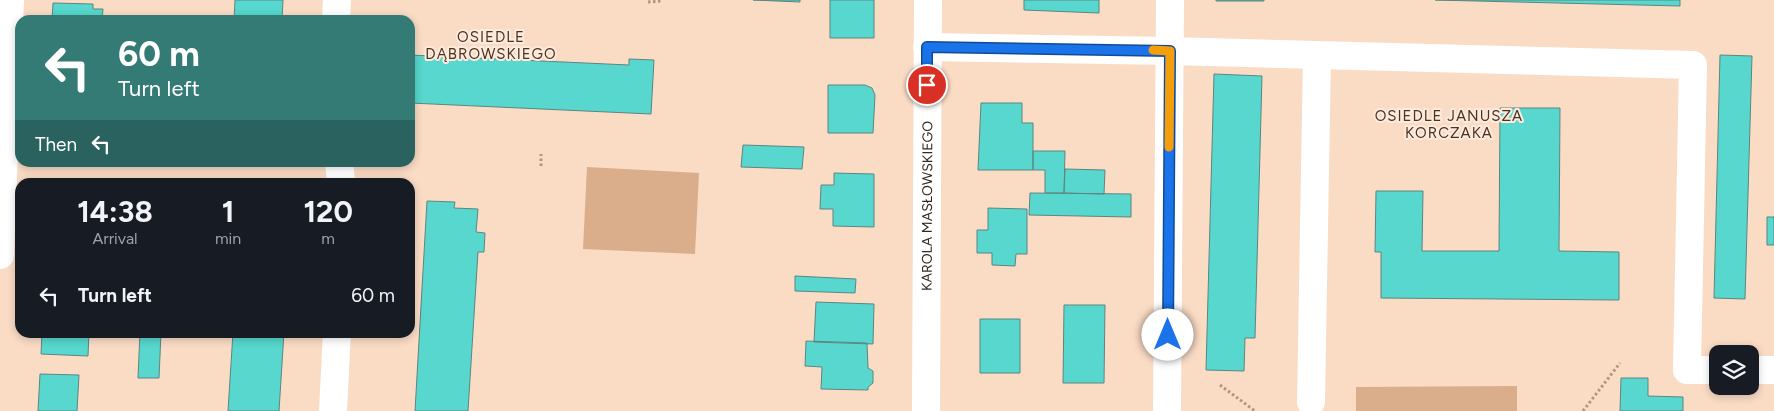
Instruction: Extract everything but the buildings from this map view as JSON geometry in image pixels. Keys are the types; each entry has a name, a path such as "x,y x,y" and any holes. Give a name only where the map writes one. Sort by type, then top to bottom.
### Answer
{"street":[{"path":"0,255 10,0"},
{"path":"336,15 337,0"},
{"name":"KAROLA MASŁOWSKIEGO","path":"926,411 928,0"},
{"path":"1167,411 1170,0"},
{"path":"927,47 1170,51 1693,65 1687,370 1709,370"},
{"path":"1312,402 1317,55"},
{"path":"333,411 337,338"},
{"path":"1759,370 1774,370"}],"path":[{"path":"648,2 662,1"},
{"path":"541,154 541,166"},
{"path":"1583,411 1620,363"},
{"path":"1220,385 1255,411"}],"shaded area":[{"path":"587,167 699,173 695,254 583,249"},
{"path":"1517,386 1517,411 1356,411 1356,387"}],"slow traffic":[{"path":"1153,50 1170,51 1169,147"}],"district":[{"name":"OSIEDLE DĄBROWSKIEGO","path":"491,46"},
{"name":"OSIEDLE JANUSZA KORCZAKA","path":"1449,124"}],"route":[{"path":"927,85 927,47 1170,51 1168,335"}]}
